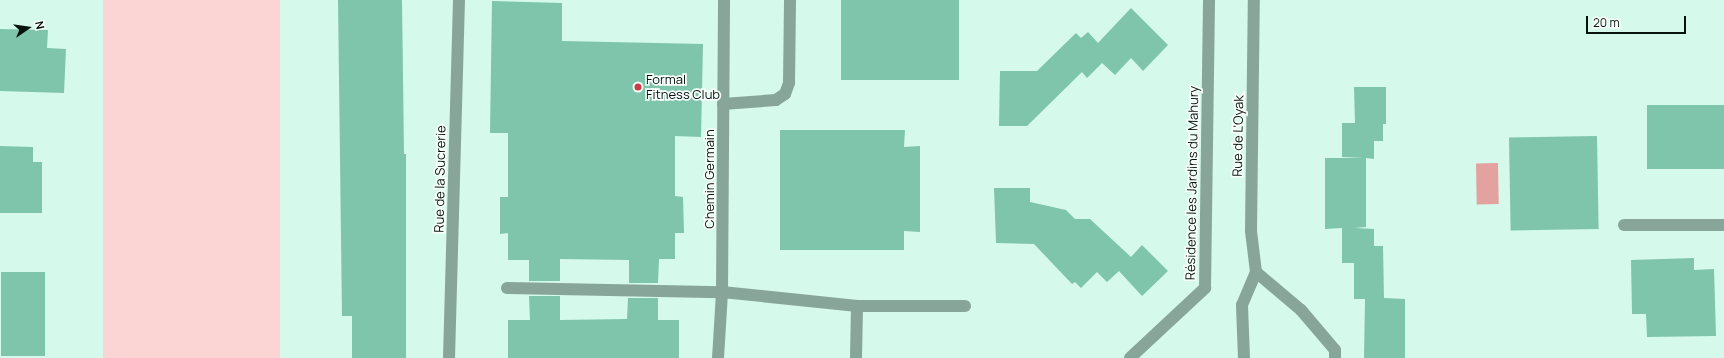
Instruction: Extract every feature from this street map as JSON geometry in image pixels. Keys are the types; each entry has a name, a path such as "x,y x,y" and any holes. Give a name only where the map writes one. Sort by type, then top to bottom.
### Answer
{"street":[{"name":"Rue de la Sucrerie","path":"449,358 459,0"},
{"name":"Chemin Germain","path":"718,358 722,292 724,0"},
{"path":"723,104 776,100 785,94 789,83 790,0"},
{"name":"Résidence les Jardins du Mahury","path":"1130,358 1204,288 1209,0"},
{"name":"Rue de L'Oyak","path":"1244,358 1242,305 1256,272 1252,231 1254,0"},
{"path":"1624,225 1724,226"},
{"path":"1256,272 1301,310 1335,350 1335,358"},
{"path":"507,288 722,292 857,306 965,306"},
{"path":"856,358 857,306"}],"shaded area":[{"path":"103,0 280,0 280,358 103,358"},
{"path":"1476,163 1498,163 1499,204 1477,204"}],"building":[{"path":"338,0 402,0 404,154 406,154 406,358 352,358 352,316 342,316"},
{"path":"841,0 959,0 959,80 841,80"},
{"path":"492,1 562,3 562,41 703,44 701,137 675,136 675,196 683,197 684,233 675,233 675,259 659,259 658,283 629,283 629,260 560,259 560,281 529,281 529,260 508,260 508,233 500,234 500,197 508,197 508,133 490,133"},
{"path":"1131,8 1168,45 1143,71 1131,58 1115,75 1102,63 1087,78 1082,72 1027,126 999,126 1000,71 1037,71 1076,33 1081,38 1088,32 1098,43"},
{"path":"0,29 48,30 47,48 66,49 64,93 0,91"},
{"path":"1354,87 1386,87 1386,124 1383,124 1383,141 1374,141 1374,159 1366,158 1366,227 1355,228 1374,229 1374,246 1383,246 1384,298 1405,299 1405,358 1364,358 1365,299 1354,299 1354,263 1342,263 1342,228 1325,229 1325,158 1364,158 1342,157 1342,123 1355,123"},
{"path":"1647,105 1724,105 1724,169 1647,169"},
{"path":"780,130 905,130 904,147 920,146 920,232 904,231 904,250 780,250"},
{"path":"1597,136 1599,229 1511,231 1509,138"},
{"path":"0,146 33,147 33,162 42,162 42,213 0,213"},
{"path":"994,188 1030,188 1030,202 1066,210 1075,219 1090,219 1131,257 1142,245 1168,271 1142,296 1119,271 1107,282 1097,272 1081,288 1075,282 1072,284 1034,244 996,243"},
{"path":"1694,258 1694,270 1714,269 1716,336 1647,337 1646,314 1632,314 1631,260"},
{"path":"1,272 45,272 45,356 1,356"},
{"path":"529,296 560,296 560,320 627,319 628,298 658,298 658,320 679,320 679,358 508,358 508,320 530,320"}],"place":[{"name":"Formal Fitness Club","path":"638,87"}]}
